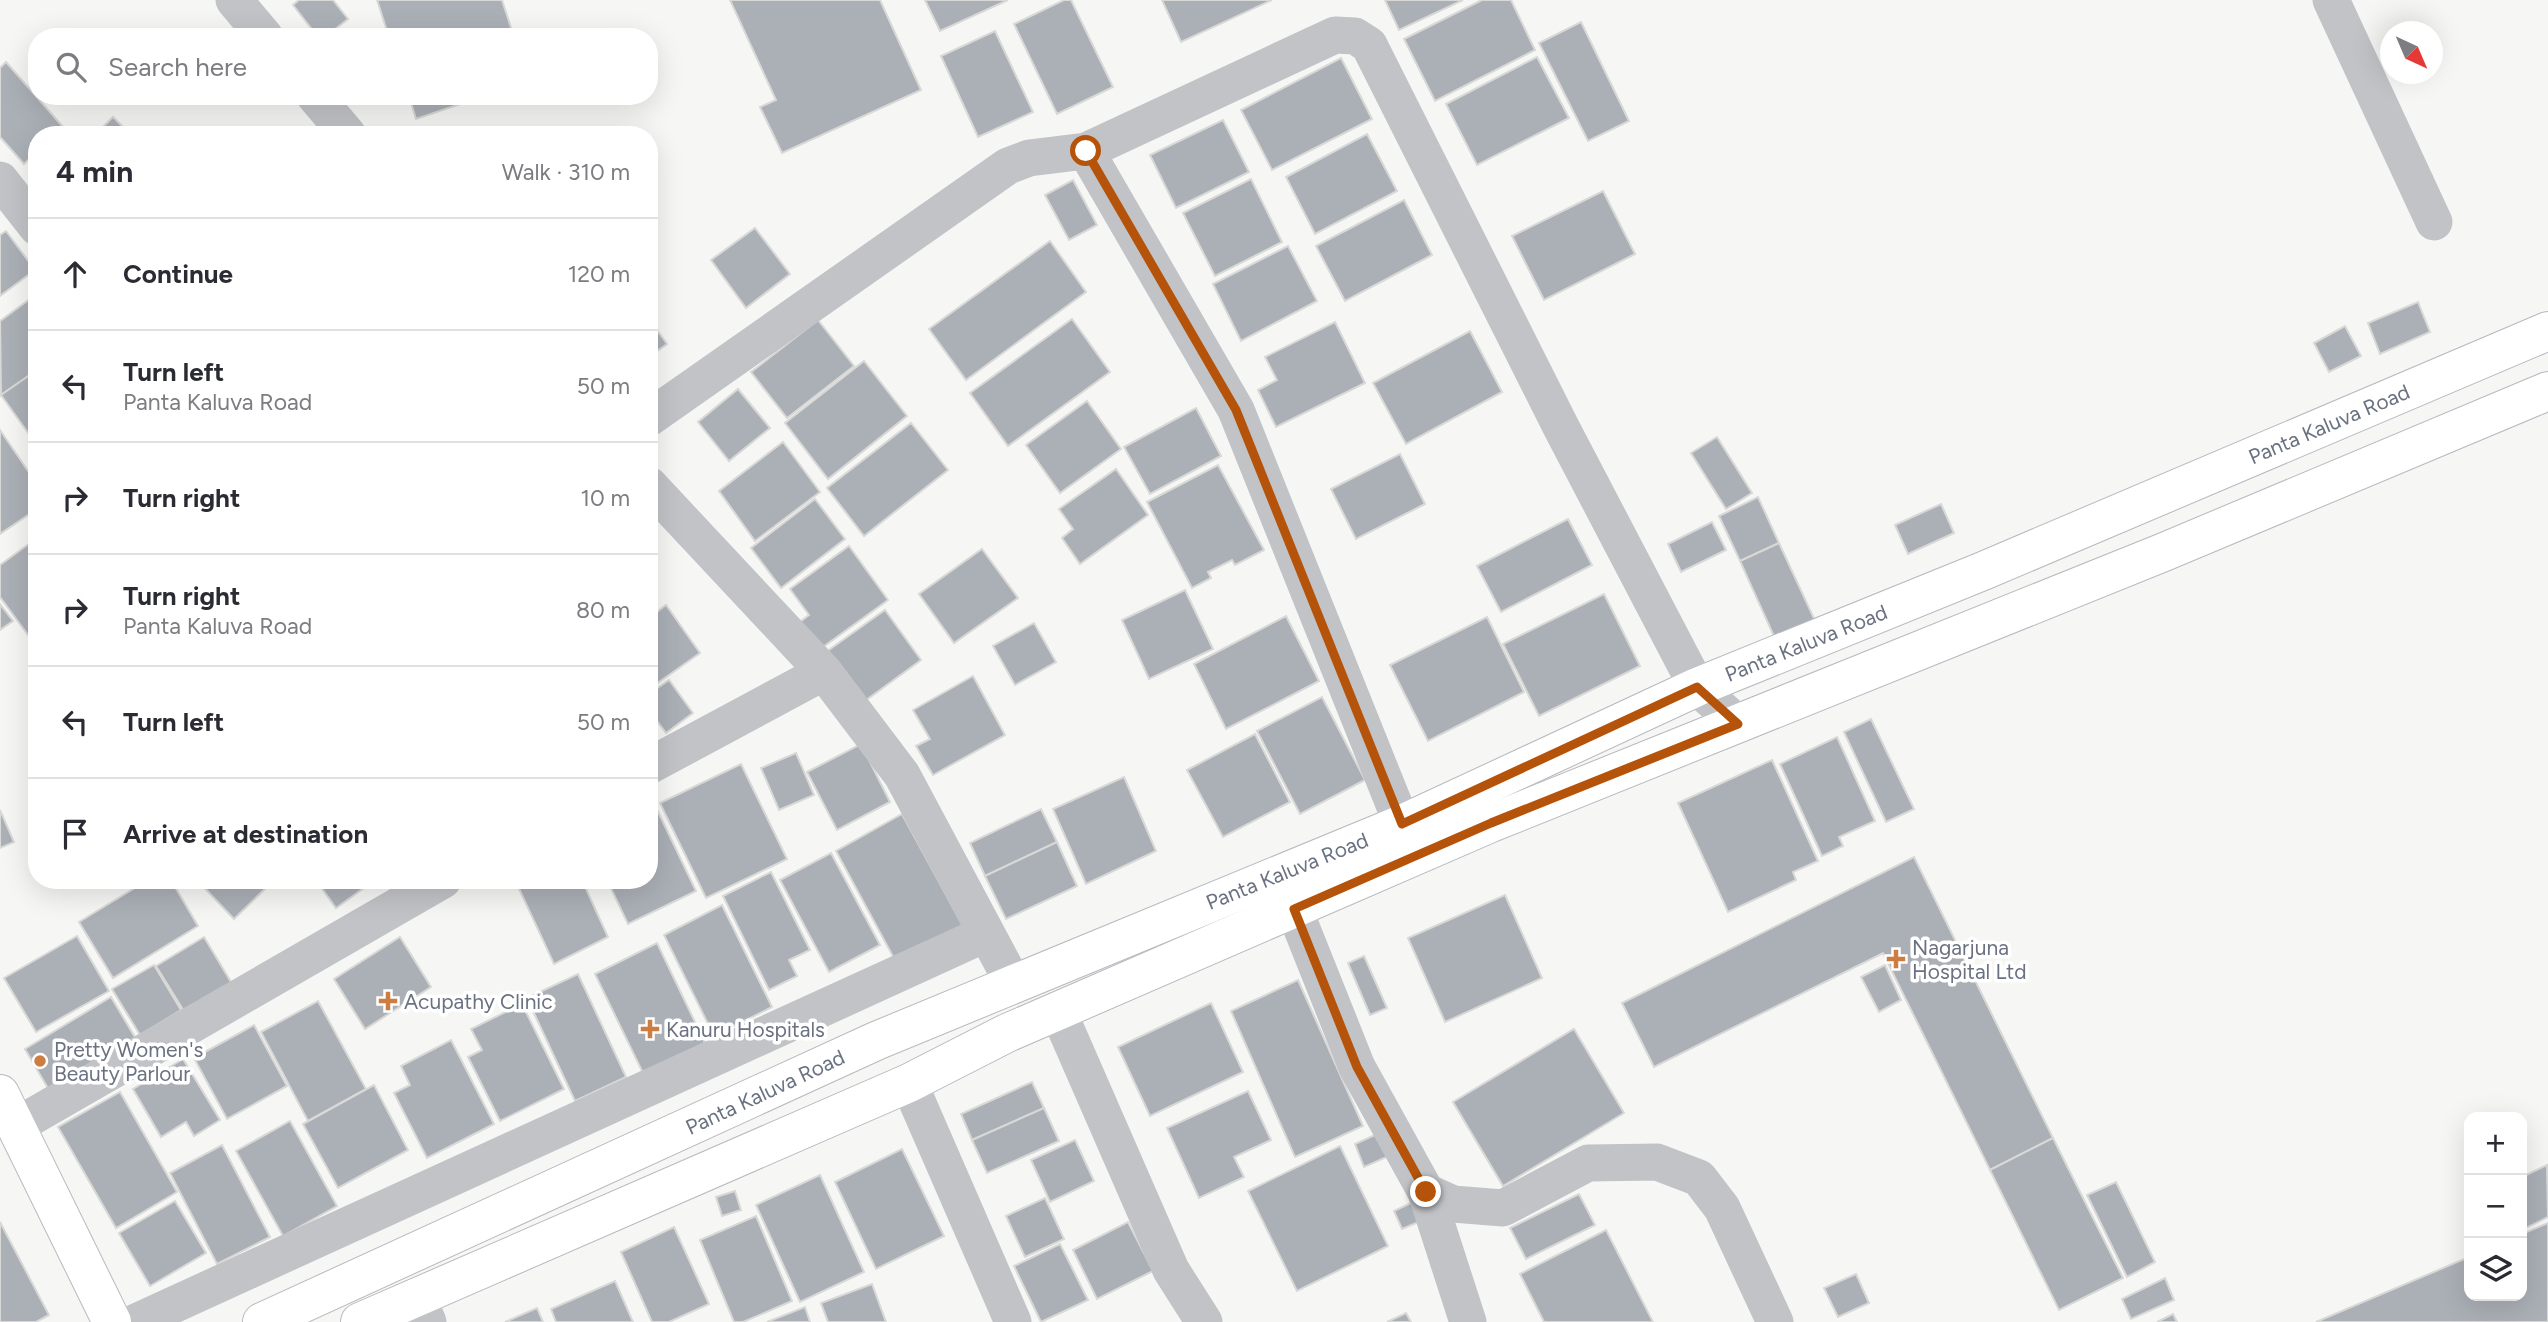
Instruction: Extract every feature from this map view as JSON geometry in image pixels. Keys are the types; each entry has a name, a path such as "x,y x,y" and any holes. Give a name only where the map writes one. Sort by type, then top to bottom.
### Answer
{"street":[{"path":"234,0 257,28"},
{"path":"2331,0 2434,222"},
{"path":"658,412 1008,166 1029,158 1086,151 1335,35 1355,36 1370,46 1562,427 1697,687 1738,724"},
{"path":"323,105 340,126"},
{"path":"1086,151 1236,410 1402,824"},
{"path":"0,180 28,216"},
{"name":"Panta Kaluva Road","path":"262,1322 863,1047 1402,824 1697,687 1970,576 2548,331"},
{"name":"Panta Kaluva Road","path":"360,1322 423,1310 909,1083 1006,1033 1491,823 2164,552 2548,391"},
{"path":"658,495 824,672 902,775 1013,984"},
{"path":"658,761 824,672"},
{"path":"112,1322 8,1110 426,889"},
{"path":"1294,909 1357,1067 1426,1192 1468,1322"},
{"path":"136,1322 985,934"},
{"path":"1058,1011 1171,1270 1203,1322"},
{"path":"909,1083 1013,1322"},
{"path":"1426,1192 1453,1204 1503,1208 1588,1163 1657,1162 1699,1178 1722,1208 1775,1322"}],"building":[{"path":"299,0 333,0 348,19 336,28 311,28 293,5"},
{"path":"377,0 502,0 511,28 386,28"},
{"path":"730,0 880,0 921,90 782,153 760,107 776,100"},
{"path":"925,0 1008,0 940,31"},
{"path":"1064,0 1071,0 1113,87 1057,114 1014,24"},
{"path":"1162,0 1272,0 1181,42"},
{"path":"1385,0 1463,0 1399,30"},
{"path":"1482,0 1511,0 1535,50 1435,101 1404,39"},
{"path":"1581,22 1629,121 1588,141 1539,43"},
{"path":"995,31 1033,112 978,137 941,56"},
{"path":"1537,57 1569,118 1477,165 1446,104"},
{"path":"1341,58 1372,119 1272,170 1241,110"},
{"path":"6,62 28,87 28,105 44,105 62,126 28,126 28,160 24,164 0,137 0,68"},
{"path":"412,105 457,105 416,119"},
{"path":"113,117 122,126 104,126"},
{"path":"1223,120 1249,172 1176,208 1150,155"},
{"path":"1367,134 1397,191 1315,234 1286,177"},
{"path":"1251,179 1282,242 1215,276 1183,213"},
{"path":"1073,180 1097,225 1069,240 1045,195"},
{"path":"1603,191 1635,254 1544,300 1512,236"},
{"path":"1404,200 1432,255 1345,301 1316,246"},
{"path":"755,228 790,274 746,308 711,260"},
{"path":"6,231 28,261 28,275 0,296 0,235"},
{"path":"1050,241 1086,292 966,380 929,329"},
{"path":"1288,246 1317,301 1241,341 1213,284"},
{"path":"28,300 28,376 1,395 0,321"},
{"path":"2418,302 2430,332 2380,354 2368,323"},
{"path":"1072,319 1110,372 1008,446 970,393"},
{"path":"818,320 854,366 787,418 751,372"},
{"path":"1335,322 1365,383 1276,427 1258,390 1277,380 1265,357"},
{"path":"2345,326 2361,356 2329,372 2314,343"},
{"path":"1470,331 1502,392 1406,444 1373,383"},
{"path":"658,332 667,344 658,350"},
{"path":"864,361 907,416 828,479 785,423"},
{"path":"28,376 28,433 1,395"},
{"path":"738,389 770,428 729,461 698,422"},
{"path":"1087,401 1121,449 1060,493 1026,445"},
{"path":"1196,408 1221,456 1150,494 1124,447"},
{"path":"911,423 948,470 864,536 827,488"},
{"path":"0,430 28,471 28,515 0,534"},
{"path":"1717,437 1752,493 1726,509 1691,453"},
{"path":"783,442 820,492 755,541 719,491"},
{"path":"1400,454 1425,504 1356,539 1331,489"},
{"path":"1218,465 1264,550 1235,565 1232,560 1208,572 1211,578 1192,588 1147,502"},
{"path":"1116,469 1148,515 1080,564 1062,538 1073,529 1059,509"},
{"path":"1758,497 1779,543 1740,561 1719,516"},
{"path":"815,499 845,539 781,588 751,548"},
{"path":"1941,504 1954,533 1908,554 1895,525"},
{"path":"1568,519 1592,565 1501,612 1477,566"},
{"path":"1712,522 1726,550 1681,572 1668,544"},
{"path":"1779,543 1817,625 1777,643 1740,561"},
{"path":"28,545 28,635 0,597 0,565"},
{"path":"849,546 888,600 816,652 796,625 809,615 790,589"},
{"path":"982,549 1018,598 954,643 919,594"},
{"path":"1185,590 1213,649 1149,679 1122,620"},
{"path":"1604,594 1640,666 1539,716 1503,644"},
{"path":"0,604 13,621 0,630"},
{"path":"666,605 700,653 658,683 658,611"},
{"path":"885,610 921,660 862,703 826,652"},
{"path":"1286,616 1319,681 1226,729 1194,664"},
{"path":"1487,617 1524,692 1428,741 1390,665"},
{"path":"1034,623 1056,662 1015,685 993,646"},
{"path":"973,676 1005,735 933,775 916,746 930,739 913,710"},
{"path":"669,680 693,713 666,733 658,722 658,688"},
{"path":"1322,697 1365,780 1300,814 1257,731"},
{"path":"1871,719 1914,809 1886,822 1844,732"},
{"path":"1255,734 1290,802 1223,837 1187,770"},
{"path":"1837,737 1875,821 1839,837 1843,846 1822,856 1780,764"},
{"path":"861,744 890,802 837,830 807,772"},
{"path":"796,753 814,795 779,810 761,768"},
{"path":"1772,760 1818,861 1793,872 1796,880 1728,912 1678,803"},
{"path":"741,764 787,859 706,898 660,803"},
{"path":"1124,777 1156,851 1086,884 1053,809"},
{"path":"1041,809 1057,842 985,876 970,843"},
{"path":"0,810 14,842 0,848"},
{"path":"658,812 696,891 628,924 611,889 658,889"},
{"path":"902,814 963,926 896,962 836,851"},
{"path":"1057,842 1077,886 1006,919 985,876"},
{"path":"831,853 880,945 829,972 780,880"},
{"path":"1914,857 2053,1138 1990,1170 1883,953 1654,1067 1622,1003"},
{"path":"771,872 810,950 789,960 797,976 769,990 723,896"},
{"path":"133,889 176,889 198,926 113,978 79,922"},
{"path":"206,889 265,889 234,919"},
{"path":"322,889 362,889 336,908"},
{"path":"519,889 586,889 608,937 554,964"},
{"path":"1505,895 1542,978 1445,1022 1408,938"},
{"path":"722,905 772,1007 714,1036 664,935"},
{"path":"77,936 109,991 36,1032 4,978"},
{"path":"204,937 234,987 187,1016 156,966"},
{"path":"400,937 431,987 365,1029 334,979"},
{"path":"657,943 705,1043 643,1073 595,974"},
{"path":"1364,956 1387,1008 1370,1015 1348,963"},
{"path":"154,965 181,1010 140,1035 112,989"},
{"path":"1885,965 1901,1000 1879,1012 1861,977"},
{"path":"578,974 626,1077 575,1101 527,998"},
{"path":"1298,980 1363,1126 1295,1157 1231,1011"},
{"path":"111,997 136,1039 49,1090 25,1049"},
{"path":"318,1001 366,1089 308,1121 261,1032"},
{"path":"1211,1003 1243,1072 1150,1116 1118,1047"},
{"path":"522,1004 564,1089 500,1121 468,1057 482,1050 471,1029"},
{"path":"254,1025 287,1086 227,1119 194,1058"},
{"path":"1574,1029 1624,1113 1503,1186 1453,1102"},
{"path":"451,1040 494,1124 427,1158 394,1093 410,1085 401,1066"},
{"path":"183,1059 220,1120 194,1136 186,1122 161,1137 133,1089"},
{"path":"1032,1082 1044,1108 972,1140 961,1114"},
{"path":"374,1085 408,1150 338,1188 303,1124"},
{"path":"1248,1091 1271,1140 1234,1157 1244,1177 1199,1198 1167,1128"},
{"path":"120,1092 177,1192 116,1228 58,1127"},
{"path":"1044,1108 1059,1141 987,1173 972,1140"},
{"path":"290,1121 337,1206 283,1236 236,1151"},
{"path":"1379,1133 1389,1156 1364,1167 1355,1144"},
{"path":"2053,1138 2123,1278 2059,1310 1990,1170"},
{"path":"1075,1140 1094,1181 1050,1202 1031,1160"},
{"path":"222,1145 270,1237 217,1264 170,1173"},
{"path":"1340,1146 1388,1246 1297,1291 1248,1191"},
{"path":"902,1149 944,1236 876,1269 835,1182"},
{"path":"2547,1165 2548,1217 2527,1228 2527,1175"},
{"path":"820,1175 864,1272 800,1302 756,1205"},
{"path":"2116,1182 2155,1262 2127,1277 2087,1195"},
{"path":"735,1191 741,1210 722,1216 716,1197"},
{"path":"1579,1194 1595,1225 1526,1259 1510,1228"},
{"path":"1045,1198 1064,1239 1025,1257 1006,1216"},
{"path":"1419,1199 1428,1218 1402,1229 1394,1211"},
{"path":"175,1201 206,1253 150,1286 119,1233"},
{"path":"756,1216 792,1301 743,1322 734,1322 700,1240"},
{"path":"0,1222 49,1315 36,1322 0,1322"},
{"path":"1128,1222 1153,1271 1097,1299 1073,1250"},
{"path":"2548,1223 2548,1322 2316,1322 2464,1259 2464,1301 2527,1301 2527,1232"},
{"path":"674,1227 709,1304 669,1322 652,1322 621,1252"},
{"path":"1606,1230 1653,1322 1544,1322 1520,1274"},
{"path":"1060,1244 1088,1300 1041,1322 1014,1266"},
{"path":"1856,1274 1869,1303 1838,1317 1824,1288"},
{"path":"2165,1278 2174,1300 2131,1319 2122,1299"},
{"path":"615,1281 633,1322 556,1322 551,1309"},
{"path":"872,1284 886,1322 828,1322 821,1303"},
{"path":"805,1307 810,1322 767,1322"},
{"path":"537,1308 543,1322 505,1322"},
{"path":"1406,1313 1411,1322 1387,1322"},
{"path":"2173,1314 2177,1322 2157,1322"}],"place":[{"name":"Nagarjuna Hospital Ltd","path":"1896,959"},
{"name":"Acupathy Clinic","path":"388,1001"},
{"name":"Kanuru Hospitals","path":"650,1029"},
{"name":"Pretty Women's Beauty Parlour","path":"40,1061"}],"route":[{"path":"1086,151 1236,410 1402,824 1697,687 1738,724 1491,823 1294,909 1357,1067 1426,1192"}]}
